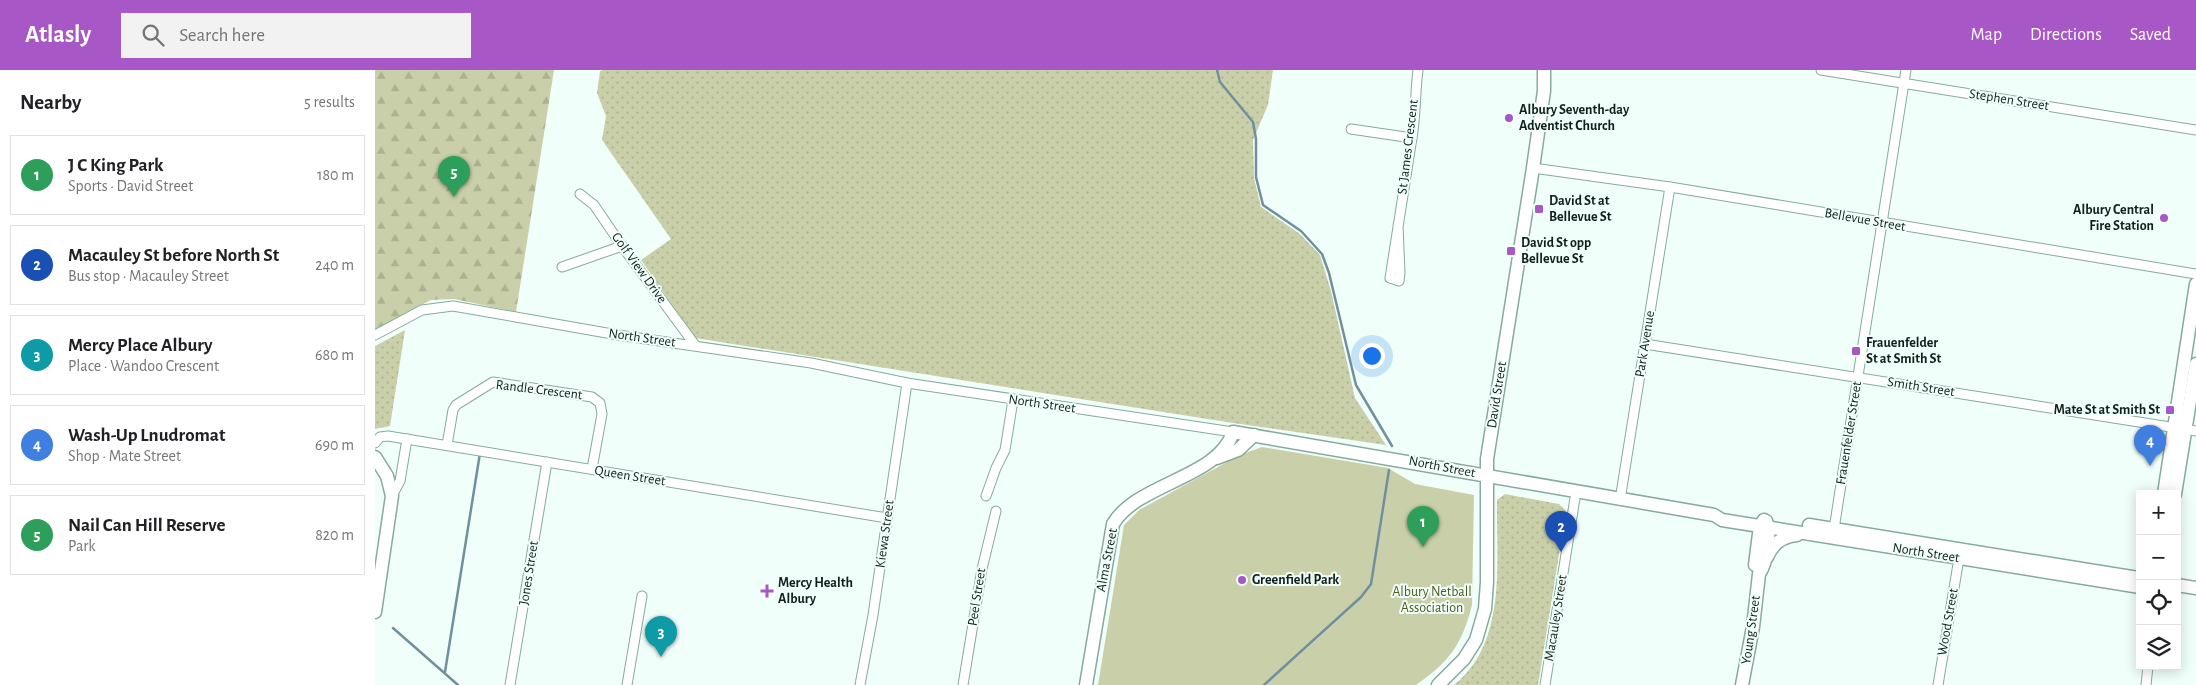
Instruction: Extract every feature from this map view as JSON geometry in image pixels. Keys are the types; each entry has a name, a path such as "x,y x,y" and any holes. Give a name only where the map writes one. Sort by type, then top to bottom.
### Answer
{"main road":[{"name":"David Street","path":"1438,685 1464,659 1476,640 1483,621 1487,582 1487,459 1533,168 1544,91 1545,70"},
{"name":"David Street","path":"1544,91 1551,70"},
{"path":"2165,490 2185,430 2196,284"},
{"path":"2176,490 2196,364"},
{"name":"North Street","path":"1233,432 1714,515 1722,520 1834,529 2136,578"},
{"name":"Alma Street","path":"1212,460 1227,445 1233,432"},
{"name":"Alma Street","path":"1086,685 1113,524 1124,509 1131,504 1212,460 1238,450 1254,435"},
{"path":"375,457 387,476 392,496 375,612"},
{"name":"North Street","path":"1765,524 1809,534 2136,586"},
{"name":"Young Street","path":"1742,685 1761,571 1765,524"},
{"path":"1761,571 1770,550 1777,542 1791,535 1809,534"},
{"path":"2094,571 2130,572 2136,570"},
{"path":"2181,586 2196,588"},
{"path":"2181,594 2196,596"}],"street":[{"name":"St James Crescent","path":"1390,278 1399,281 1398,225 1412,138 1418,70"},
{"name":"Stephen Street","path":"1821,70 2196,130"},
{"name":"Frauenfelder Street","path":"1834,529 1906,70"},
{"path":"1351,128 1412,138"},
{"name":"Bellevue Street","path":"1533,168 1670,187 1881,224 2196,274"},
{"name":"Park Avenue","path":"1620,500 1670,187"},
{"name":"Golf View Drive","path":"580,194 595,205 622,246 695,345"},
{"path":"562,267 622,246"},
{"name":"North Street","path":"375,335 422,310 453,306 619,335 811,363 907,384 1233,432"},
{"name":"Smith Street","path":"1645,344 2185,430"},
{"name":"Randle Crescent","path":"447,445 453,410 456,405 493,382 592,397 602,408 592,469"},
{"name":"Kiewa Street","path":"860,685 873,615 907,384"},
{"path":"986,496 1005,450 1013,400"},
{"name":"Queen Street","path":"375,443 383,436 407,439 887,518"},
{"path":"392,496 401,482 407,439"},
{"name":"Jones Street","path":"510,685 547,462"},
{"name":"Macauley Street","path":"1545,685 1576,492"},
{"name":"Peel Street","path":"963,685 984,557 996,511"},
{"name":"Wood Street","path":"1937,685 1959,558"},
{"path":"627,685 642,596"},
{"path":"2146,685 2148,670"}],"green space":[{"path":"375,70 554,70 516,312 454,299 431,300 375,329"},
{"path":"1273,70 1268,105 1253,140 1254,178 1261,207 1300,234 1320,255 1331,291 1355,398 1386,445 1233,423 695,338 641,260 671,239 602,140 606,116 597,93 600,71"},
{"path":"405,330 390,426 375,429 375,346"},
{"name":"Greenfield Park","path":"1262,447 1388,468 1415,484 1474,495 1472,605 1459,642 1446,660 1416,685 1098,685 1124,525 1139,510 1240,455","holes":["1353,607 1289,664 1288,664"]},
{"path":"1505,494 1559,504 1566,511 1538,685 1454,685 1471,667 1483,647 1491,624 1497,574 1497,500"}],"waterway":[{"path":"1217,70 1220,82 1253,122 1256,139 1256,177 1263,205 1301,231 1322,254 1329,273 1356,385 1392,446"},
{"path":"445,672 480,453"},
{"path":"1264,685 1361,597 1371,584 1389,470"},
{"path":"393,628 458,685"}],"place":[{"name":"Albury Seventh-day Adventist Church","path":"1509,118"},
{"name":"Nail Can Hill Reserve","path":"454,197"},
{"name":"David St at Bellevue St","path":"1539,209"},
{"name":"Albury Central Fire Station","path":"2164,218"},
{"name":"David St opp Bellevue St","path":"1511,251"},
{"name":"Frauenfelder St at Smith St","path":"1856,351"},
{"name":"Mate St at Smith St","path":"2170,410"},
{"name":"Wash-Up Lnudromat","path":"2150,466"},
{"name":"J C King Park","path":"1423,547"},
{"name":"Macauley St before North St","path":"1561,552"},
{"name":"Greenfield Park","path":"1242,580"},
{"name":"Mercy Health Albury","path":"767,591"},
{"name":"Mercy Place Albury","path":"661,657"}],"park label":[{"name":"Albury Netball Association","path":"1432,600"}]}
